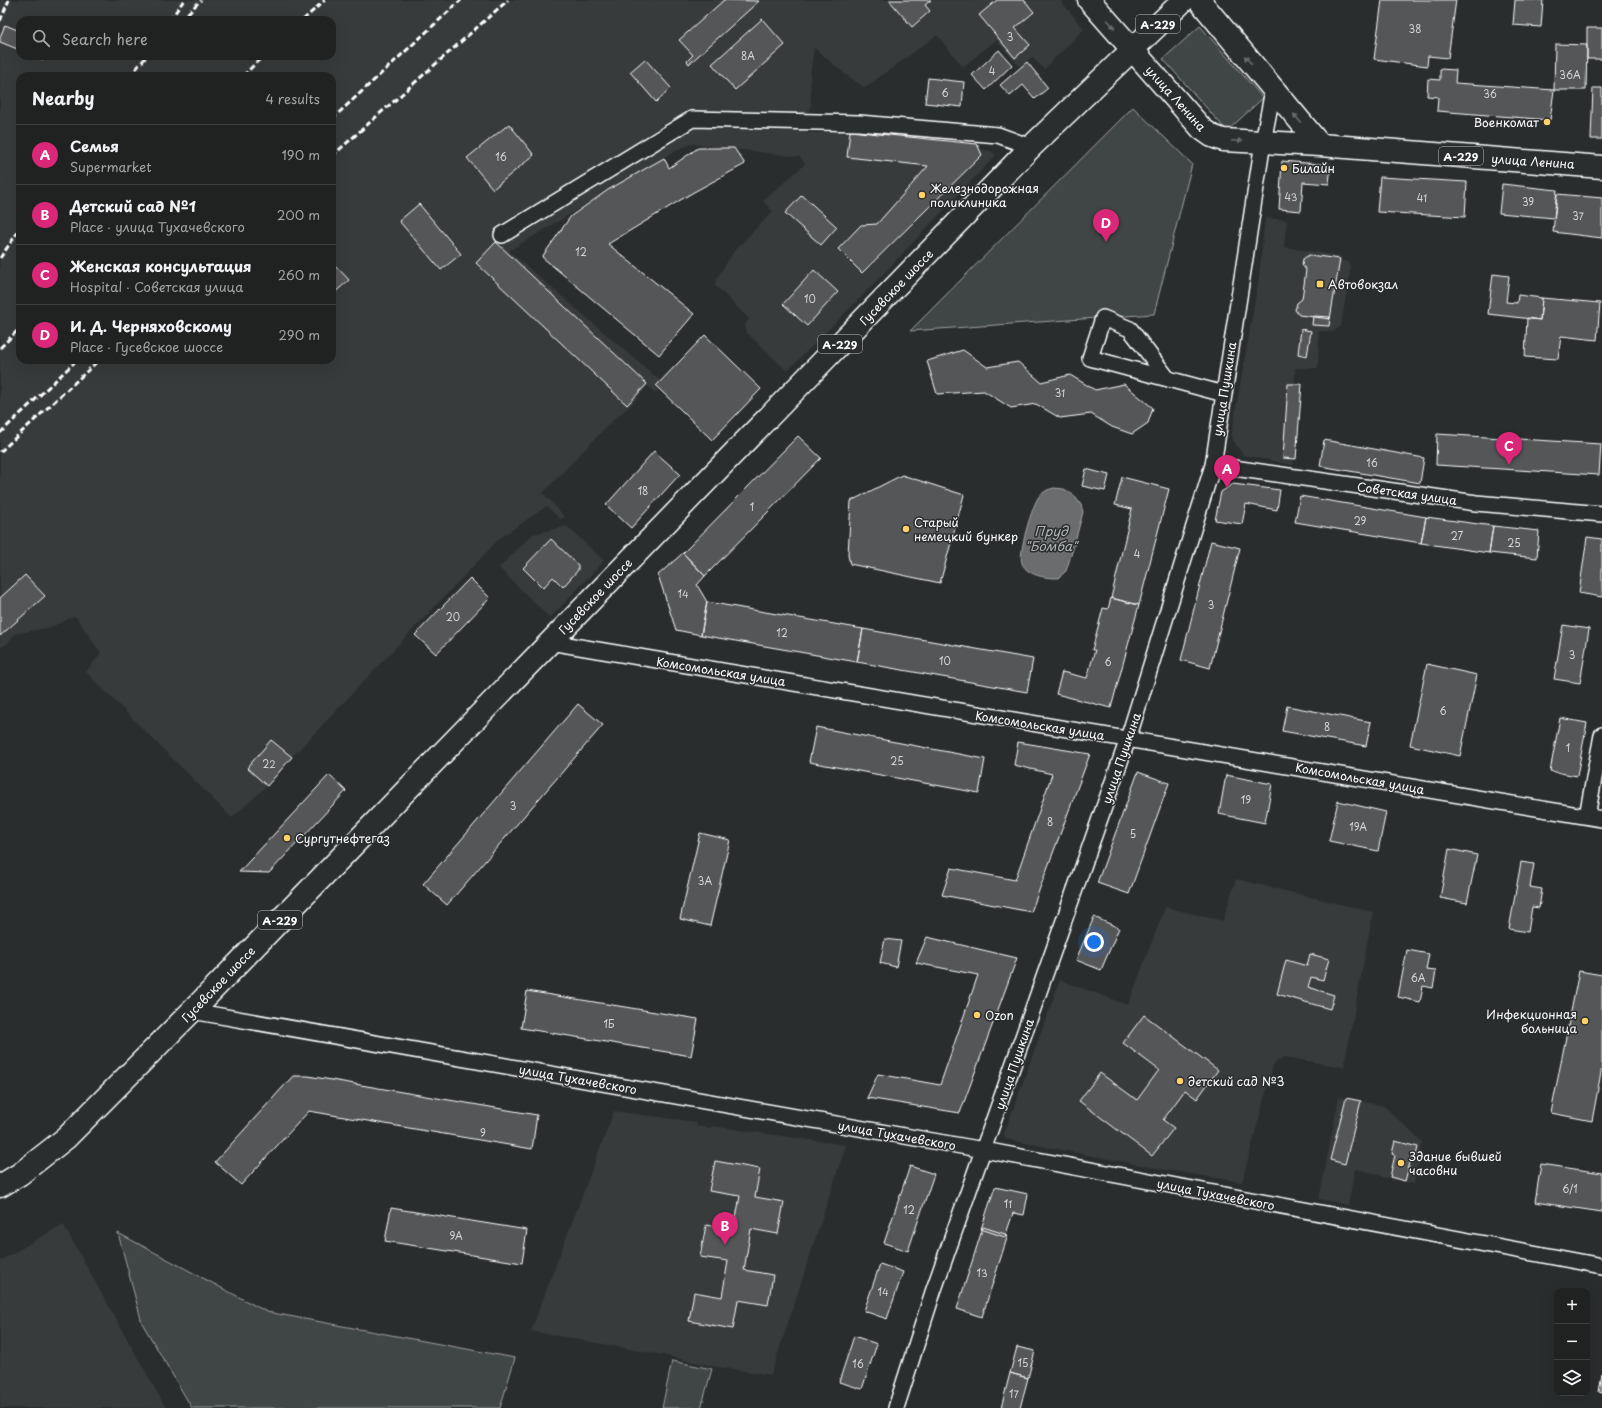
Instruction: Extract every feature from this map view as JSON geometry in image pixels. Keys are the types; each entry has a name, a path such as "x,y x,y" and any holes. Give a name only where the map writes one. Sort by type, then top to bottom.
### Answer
{"main road":[{"name":"улица Ленина","path":"1089,0 1202,130 1223,140 1320,145 1602,167"},
{"name":"Гусевское шоссе","path":"0,1186 20,1174 66,1138 192,1011 1031,146 1184,0"},
{"path":"1199,0 1320,145"}],"street":[{"name":"улица Пушкина","path":"896,1408 933,1292 1128,739 1213,465 1263,142 1273,90"},
{"path":"502,235 692,119 875,125 998,135 1031,146"},
{"path":"1168,379 1130,329 1103,318 1090,358 1168,379 1224,394"},
{"name":"Советская улица","path":"1213,465 1476,503 1602,514"},
{"name":"Комсомольская улица","path":"550,642 1602,819"},
{"path":"1586,816 1602,735"},
{"name":"улица Тухачевского","path":"192,1011 984,1150 1602,1266"}],"shaded area":[{"path":"0,0 1060,0 1084,29 1044,69 1032,57 1020,67 996,40 963,67 937,35 865,88 845,74 814,48 810,75 811,105 804,120 803,133 836,132 991,151 996,155 866,292 787,371 746,332 745,325 749,319 715,285 717,278 734,251 773,211 763,201 805,164 800,157 692,144 678,149 509,251 664,384 655,393 648,386 543,493 565,517 560,519 547,506 500,538 292,757 267,786 232,818 86,672 101,653 75,616 51,627 15,634 7,644 0,648"},
{"path":"1200,26 1263,98 1227,131 1163,59"},
{"path":"1133,107 1192,164 1154,314 910,331"},
{"path":"1265,218 1287,220 1284,247 1341,256 1340,261 1347,261 1351,267 1341,326 1333,332 1319,331 1318,368 1295,368 1293,465 1243,455 1231,437 1259,277"},
{"path":"567,526 604,561 550,618 499,568 533,534"},
{"path":"1236,879 1373,912 1344,1067 1284,1057 1277,1061 1273,1066 1242,1182 1166,1170 1005,1139 1004,1134 1060,980 1128,1005 1165,907 1223,921"},
{"path":"1339,1097 1384,1106 1422,1142 1414,1184 1355,1169 1348,1205 1319,1199"},
{"path":"614,1111 696,1122 697,1126 710,1128 712,1126 846,1145 771,1375 712,1366 663,1355 531,1331"},
{"path":"63,1224 166,1408 0,1408 0,1261"},
{"path":"118,1233 267,1312 515,1358 500,1408 192,1408 142,1323"},
{"path":"672,1361 712,1369 701,1408 662,1408"}],"water":[{"name":"Пруд \"Бомба\"","path":"1054,488 1064,489 1074,495 1081,505 1083,512 1066,571 1058,578 1043,577 1028,571 1024,567 1021,558 1026,530 1035,503 1039,496 1047,490"}],"building":[{"path":"724,0 759,1 689,64 687,61 693,55 679,40"},
{"path":"889,0 931,0 925,5 930,11 912,27"},
{"path":"997,0 1024,0 1034,12 1015,28 1030,45 1015,58 979,15"},
{"path":"1382,0 1456,0 1448,58 1428,56 1427,66 1374,59"},
{"path":"1515,0 1543,0 1541,27 1513,25"},
{"path":"762,19 785,45 735,90 712,64"},
{"path":"5,25 16,29 16,48 0,42 0,37"},
{"path":"1587,28 1602,28 1602,59 1587,59"},
{"path":"1555,44 1587,45 1586,90 1554,90"},
{"path":"999,50 1012,65 986,90 972,75"},
{"path":"645,59 671,88 656,102 630,72"},
{"path":"1027,62 1048,88 1035,99 1023,85 1010,96 1000,85"},
{"path":"1440,69 1456,70 1455,83 1554,90 1550,120 1437,111 1438,97 1427,96 1428,79 1440,80"},
{"path":"928,78 964,82 962,107 925,103"},
{"path":"1593,88 1602,88 1602,139 1591,139"},
{"path":"509,124 534,155 493,189 467,158"},
{"name":"Железнодорожная поликлиника","path":"850,131 977,144 982,155 862,273 838,249 861,225 877,224 928,166 847,157"},
{"path":"698,148 734,148 745,164 692,193 608,244 694,314 659,355 542,257 571,216 608,190 664,158 669,168"},
{"path":"1282,161 1331,165 1329,184 1303,182 1301,211 1279,209"},
{"path":"1380,177 1467,182 1465,217 1377,212"},
{"path":"1502,184 1557,190 1554,218 1499,213"},
{"path":"1557,194 1602,198 1602,238 1553,232"},
{"path":"802,195 837,227 821,245 785,213"},
{"path":"419,204 461,254 441,270 399,221"},
{"path":"496,242 647,384 627,405 476,263"},
{"name":"Автовокзал","path":"1309,255 1340,259 1330,319 1299,315 1295,310 1297,303 1302,299 1306,270 1302,265 1303,259"},
{"path":"336,266 349,280 336,291"},
{"path":"814,270 838,292 807,326 783,304"},
{"path":"1493,274 1509,276 1506,302 1517,303 1518,295 1542,298 1540,320 1488,314"},
{"path":"1542,298 1600,303 1597,340 1561,336 1558,359 1525,357 1527,318 1540,320"},
{"path":"1313,316 1330,317 1329,326 1312,325"},
{"path":"1301,329 1311,331 1307,356 1298,354"},
{"path":"705,335 761,389 712,440 656,386"},
{"path":"963,350 987,367 1018,362 1041,382 1070,375 1095,390 1124,384 1153,408 1148,423 1132,434 1112,427 1091,414 1060,418 1036,404 1011,408 984,391 937,394 927,361"},
{"path":"1288,384 1302,384 1296,459 1283,458"},
{"path":"1437,434 1601,444 1599,475 1436,465"},
{"path":"798,436 821,458 705,576 683,553"},
{"path":"1324,440 1424,458 1420,483 1320,466"},
{"path":"654,451 680,474 631,528 606,505"},
{"path":"1086,469 1109,475 1105,491 1082,486"},
{"path":"902,475 964,495 940,583 850,564 848,555 851,501"},
{"path":"1122,477 1169,489 1139,605 1111,598 1132,509 1115,505"},
{"path":"1233,484 1280,490 1277,510 1246,504 1242,524 1215,520 1221,492"},
{"path":"1300,496 1426,517 1421,543 1295,522"},
{"path":"1426,517 1493,526 1489,553 1421,543"},
{"path":"1493,526 1539,531 1537,558 1489,553"},
{"path":"1587,537 1602,539 1602,597 1579,593"},
{"path":"551,539 578,565 578,570 563,587 553,577 543,588 523,568"},
{"path":"1211,541 1240,548 1210,668 1181,660"},
{"path":"683,553 705,576 697,585 707,602 701,635 676,630 658,575"},
{"path":"25,575 45,596 0,636 0,598"},
{"path":"470,578 490,598 436,654 415,635"},
{"path":"1111,598 1139,605 1111,708 1056,694 1062,672 1087,678 1095,650 1092,650 1103,608 1108,609"},
{"path":"707,602 863,629 857,662 701,635"},
{"path":"1563,625 1589,629 1580,683 1554,679"},
{"path":"863,629 1033,659 1027,692 857,662"},
{"path":"1427,664 1477,675 1460,756 1410,745"},
{"path":"578,704 603,725 447,905 423,884"},
{"path":"1287,706 1371,722 1366,746 1282,731"},
{"path":"1560,718 1587,723 1577,776 1550,771"},
{"path":"816,727 985,759 979,793 809,762"},
{"path":"271,740 292,757 267,786 247,768"},
{"path":"1018,742 1090,754 1031,912 942,895 951,868 1015,880 1052,774 1014,765"},
{"path":"1138,772 1169,783 1129,894 1097,883"},
{"path":"329,775 346,791 269,873 239,872"},
{"path":"1226,775 1272,784 1265,823 1219,814"},
{"path":"1338,801 1386,812 1378,851 1329,841"},
{"path":"700,833 730,840 710,926 680,919"},
{"path":"1449,849 1477,855 1467,903 1440,898"},
{"path":"1521,862 1534,864 1530,887 1542,889 1539,908 1532,907 1528,932 1509,929"},
{"path":"1094,917 1119,928 1101,970 1076,960"},
{"path":"927,937 1017,958 960,1113 867,1098 878,1074 940,1085 978,975 916,963"},
{"path":"885,939 901,941 896,967 880,963"},
{"path":"1407,950 1429,954 1426,970 1436,971 1433,988 1423,986 1420,1002 1398,997"},
{"path":"1310,954 1329,959 1323,980 1311,977 1308,987 1334,995 1330,1009 1277,994 1286,960 1307,966"},
{"name":"Инфекционная больница","path":"1579,971 1602,975 1602,1067 1592,1121 1551,1113"},
{"path":"527,991 698,1019 691,1056 521,1028"},
{"name":"детский сад №3","path":"1144,1015 1218,1070 1197,1099 1185,1090 1163,1120 1174,1128 1152,1156 1079,1101 1100,1073 1137,1100 1159,1070 1123,1043"},
{"path":"293,1076 308,1076 537,1115 532,1149 309,1111 241,1185 215,1162"},
{"path":"1346,1098 1361,1101 1345,1164 1330,1160"},
{"path":"1395,1141 1418,1147 1415,1160 1411,1159 1405,1181 1390,1177 1395,1155 1392,1154"},
{"path":"715,1161 760,1169 755,1197 784,1202 778,1234 751,1229 744,1270 773,1275 768,1305 738,1300 733,1329 689,1321 694,1292 722,1297 728,1261 700,1257 706,1225 734,1229 740,1196 709,1191"},
{"path":"1541,1164 1602,1173 1602,1212 1535,1202"},
{"path":"910,1166 934,1174 908,1251 884,1243"},
{"path":"995,1187 1028,1194 1024,1215 1013,1213 1005,1237 981,1229"},
{"path":"391,1208 527,1230 522,1263 385,1241"},
{"path":"983,1227 1008,1235 982,1317 957,1309"},
{"path":"880,1264 903,1272 887,1319 864,1311"},
{"path":"854,1336 877,1344 862,1389 839,1382"},
{"path":"1017,1347 1035,1351 1028,1378 1010,1373"},
{"path":"1010,1373 1028,1378 1020,1408 1001,1408"},
{"path":"1602,1373 1602,1393 1599,1392"}],"railway":[{"path":"0,21 9,0"},
{"path":"173,16 184,0"},
{"path":"185,16 201,0"},
{"path":"307,16 325,0"},
{"path":"336,115 461,0"},
{"path":"336,152 508,0"},
{"path":"133,72 144,60"},
{"path":"247,72 259,60"},
{"path":"0,258 16,235"},
{"path":"0,348 16,332"},
{"path":"0,433 73,364"},
{"path":"0,452 95,364"}],"place":[{"name":"Военкомат","path":"1547,122"},
{"name":"Билайн","path":"1284,168"},
{"name":"Железнодорожная поликлиника","path":"922,195"},
{"name":"И. Д. Черняховскому","path":"1106,242"},
{"name":"Автовокзал","path":"1320,284"},
{"name":"Женская консультация","path":"1509,465"},
{"name":"Семья","path":"1227,488"},
{"name":"Старый немецкий бункер","path":"906,529"},
{"name":"Сургутнефтегаз","path":"287,838"},
{"name":"Ozon","path":"977,1015"},
{"name":"Инфекционная больница","path":"1585,1021"},
{"name":"детский сад №3","path":"1180,1081"},
{"name":"Здание бывшей часовни","path":"1401,1163"},
{"name":"Детский сад №1","path":"725,1245"}]}
